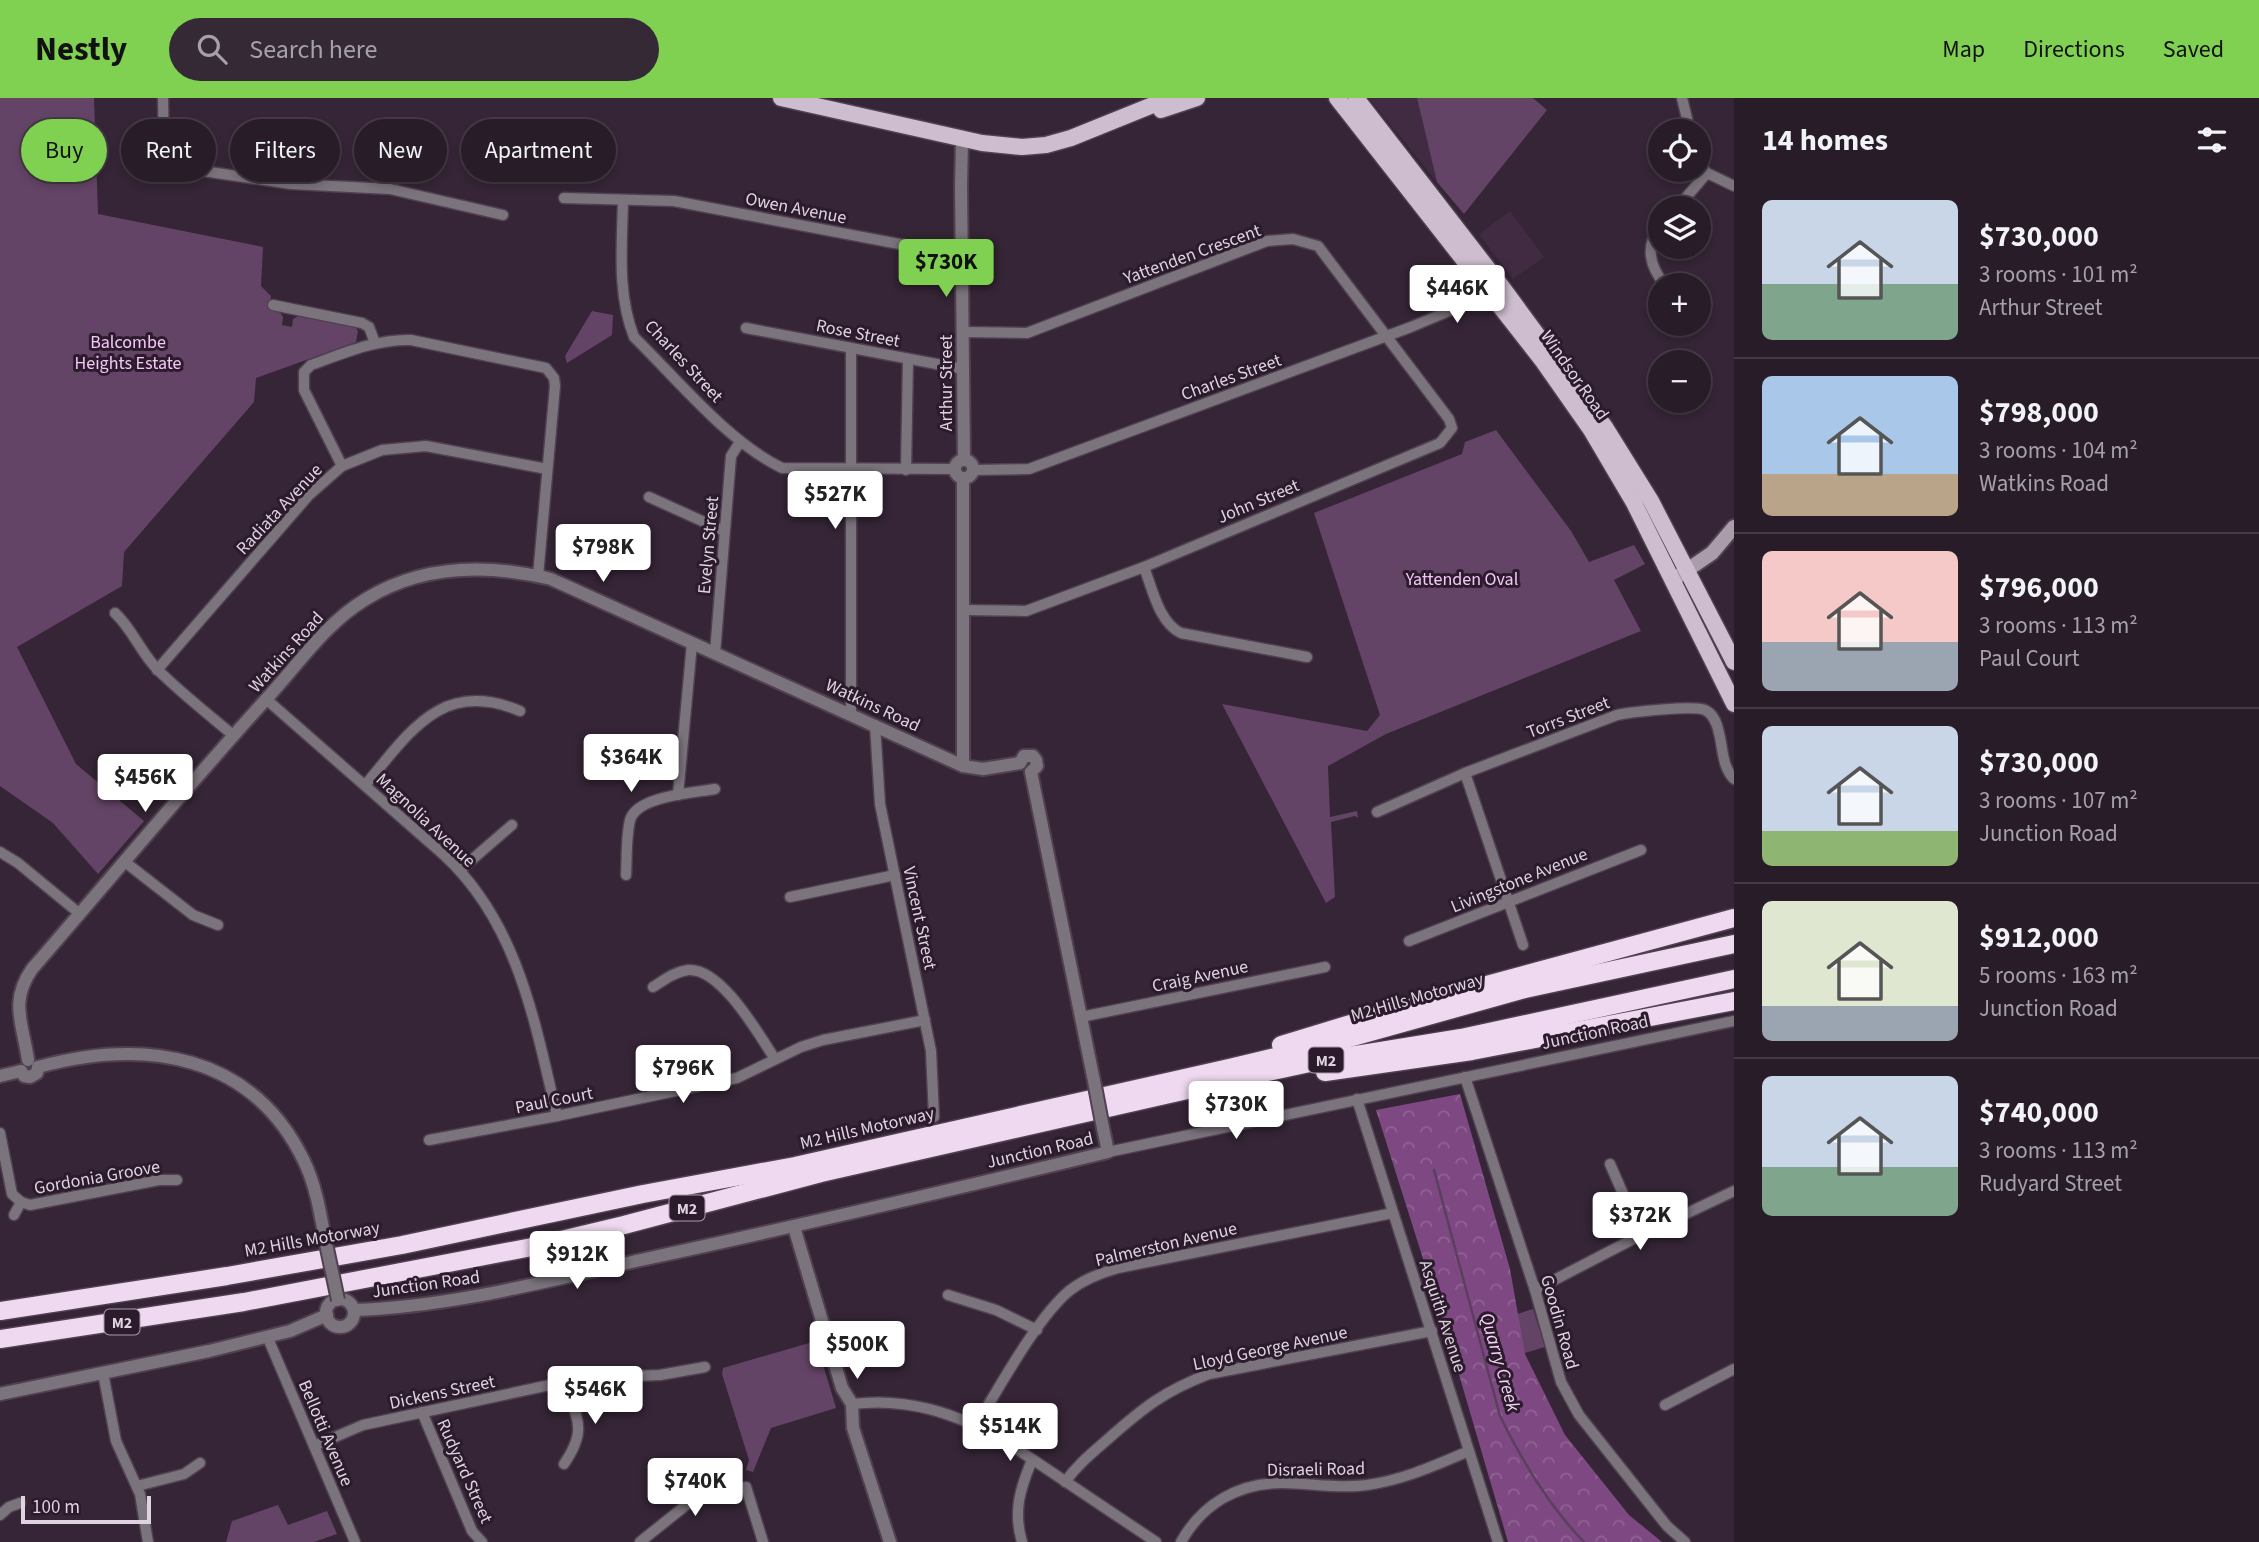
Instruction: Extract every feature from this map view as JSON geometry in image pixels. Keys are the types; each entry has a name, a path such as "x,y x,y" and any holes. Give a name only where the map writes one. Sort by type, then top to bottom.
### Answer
{"highway":[{"path":"1154,1085 1413,1005 1733,918"},
{"name":"M2 Hills Motorway","path":"0,1311 402,1245 643,1194 795,1166 1313,1048 1525,989 1734,944"},
{"name":"M2 Hills Motorway","path":"0,1339 244,1302 532,1247 809,1176 1128,1104 1319,1062 1487,1033 1734,979"},
{"path":"1128,1104 1472,1051 1734,1001"}],"main road":[{"path":"781,98 806,101 962,143 1000,156 1044,154 1073,146 1197,98"},
{"path":"962,143 1022,147 1046,145 1071,138 1170,98"},
{"name":"Windsor Road","path":"1337,98 1542,360 1591,430 1634,503 1734,704"},
{"name":"Windsor Road","path":"1356,98 1444,210 1592,408 1651,501 1734,662"},
{"path":"1672,579 1712,553 1734,527"}],"street":[{"path":"163,98 162,149 164,158 176,167 291,184 390,189 503,215"},
{"path":"1682,98 1687,119"},
{"name":"Arthur Street","path":"962,143 963,766"},
{"path":"1711,175 1734,186"},
{"path":"1687,196 1699,182"},
{"name":"Owen Avenue","path":"564,198 674,201 962,256"},
{"name":"Charles Street","path":"623,201 622,285 628,322 635,337 740,442 760,457 782,468 1029,469 1388,338 1473,301 1480,288 1478,278"},
{"name":"Yattenden Crescent","path":"963,332 1027,333 1267,241 1293,239 1318,246 1388,338"},
{"path":"273,305 362,323 369,327 375,343"},
{"name":"Rose Street","path":"746,328 964,369"},
{"name":"John Street","path":"964,610 1026,611 1144,567 1446,439 1452,428 1451,423 1388,338"},
{"path":"342,466 304,390 304,372 311,365 375,343 411,340 546,368 554,378 555,386 538,576"},
{"path":"851,349 851,714"},
{"path":"906,470 908,359"},
{"name":"Evelyn Street","path":"715,653 731,456 740,442"},
{"name":"Radiata Avenue","path":"157,670 309,495 342,466 382,450 426,446 547,469"},
{"path":"649,497 724,531"},
{"path":"1144,567 1163,614 1173,629 1181,633 1307,657"},
{"name":"Watkins Road","path":"33,1064 18,1005 22,985 32,969 233,735 331,626 367,598 415,578 463,569 502,569 564,584 963,766 984,769 1020,763 1024,756 1035,758 1037,766 1031,772 1082,1017"},
{"path":"115,613 129,626 146,657 157,670 233,735"},
{"path":"678,795 692,643"},
{"name":"Magnolia Avenue","path":"266,699 366,784 460,870 505,939 518,968 528,995 557,1116"},
{"path":"366,784 419,722 436,710 461,702 479,701 503,704 520,711"},
{"name":"Torrs Street","path":"1377,812 1465,773 1617,715 1692,708 1705,710 1715,721 1728,772 1734,779"},
{"name":"Vincent Street","path":"875,725 880,804 932,1051 934,1117"},
{"path":"1465,773 1523,946"},
{"path":"625,875 633,813 645,803 715,789"},
{"path":"460,870 512,825"},
{"name":"Livingstone Avenue","path":"1409,941 1641,850"},
{"path":"0,852 18,863 80,914"},
{"path":"125,862 193,915 218,925"},
{"path":"790,897 895,875"},
{"name":"Craig Avenue","path":"1082,1017 1325,967"},
{"path":"653,987 669,976 689,970 705,974 736,1000 775,1059"},
{"path":"1082,1017 1108,1152"},
{"name":"Paul Court","path":"429,1140 737,1079 775,1059 823,1040 925,1020"},
{"name":"Junction Road","path":"354,1310 386,1310 486,1294 794,1227 1108,1152 1734,1021"},
{"path":"0,1076 21,1072 27,1077 33,1077 37,1073 33,1064 103,1055 151,1054 183,1059 229,1078 265,1106 296,1145 317,1197 338,1300"},
{"name":"Goodin Road","path":"1465,1077 1535,1290 1561,1382 1578,1415 1667,1526 1685,1542"},
{"name":"Asquith Avenue","path":"1357,1099 1497,1542"},
{"name":"Gordonia Groove","path":"0,1133 12,1194 21,1202 37,1204 159,1180 177,1180"},
{"path":"1610,1164 1641,1235"},
{"path":"1535,1290 1734,1191"},
{"name":"Gordonia Groove","path":"14,1215 21,1202"},
{"name":"Palmerston Avenue","path":"976,1425 1037,1329 1068,1292 1100,1273 1393,1213"},
{"path":"794,1227 842,1388 852,1404 853,1427 890,1542"},
{"path":"948,1295 996,1310 1037,1329"},
{"path":"338,1300 346,1301 354,1310 350,1323 343,1327 334,1326 327,1315 330,1304 338,1300"},
{"path":"0,1394 267,1336 301,1327 327,1315"},
{"name":"Lloyd George Avenue","path":"1065,1482 1075,1467 1146,1406 1188,1382 1209,1374 1432,1331"},
{"name":"Bellotti Avenue","path":"267,1336 355,1542"},
{"name":"Dickens Street","path":"314,1446 363,1425 564,1382 585,1378 660,1375 705,1367"},
{"path":"1665,1405 1734,1369"},
{"path":"103,1373 116,1441 137,1486 146,1516 148,1542"},
{"path":"564,1382 579,1425 579,1436 576,1448 564,1464"},
{"path":"852,1404 897,1402 950,1414 976,1425 1156,1542"},
{"name":"Rudyard Street","path":"422,1412 472,1531 482,1542"},
{"name":"Disraeli Road","path":"1181,1542 1187,1530 1203,1512 1223,1497 1249,1487 1281,1483 1366,1485 1401,1478 1469,1451"},
{"path":"1022,1542 1017,1502 1032,1460"},
{"path":"137,1486 184,1474 200,1464"},
{"path":"640,1542 690,1502 746,1487 763,1542"},
{"path":"0,1515 9,1507 20,1503"}],"shaded area":[{"path":"1369,98 1417,98 1437,182"},
{"path":"1510,211 1544,257 1513,279 1479,234"}],"green space":[{"name":"Balcombe Heights Estate","path":"0,98 94,98 95,119 21,119 21,182 97,182 98,214 263,247 261,286 271,296 269,309 279,311 283,317 282,325 292,327 293,319 300,315 354,325 358,331 356,342 256,378 254,402 124,552 122,586 17,647 76,764 144,821 98,874 53,823 0,786"},
{"path":"1417,98 1533,98 1547,110 1464,214 1437,182"},
{"path":"592,311 613,315 612,335 567,363 565,356"},
{"name":"Yattenden Oval","path":"1496,430 1571,531 1589,562 1634,545 1645,564 1614,580 1641,631 1386,734 1328,766 1330,817 1357,811 1358,818 1355,816 1331,822 1335,897 1326,903 1222,704 1367,731 1380,715 1314,513 1462,454 1465,442"},
{"path":"1460,1094 1510,1269 1525,1354 1565,1435 1629,1515 1662,1542 1508,1542 1450,1344 1376,1110"},
{"path":"1533,1309 1545,1347 1511,1357 1498,1320"},
{"path":"816,1341 836,1408 771,1428 753,1472 746,1470 749,1460 722,1374 723,1368"},
{"path":"278,1505 288,1525 327,1511 337,1534 314,1542 226,1542 232,1521"}],"waterway":[{"name":"Quarry Creek","path":"1434,1170 1500,1416 1537,1482 1584,1542"}]}
